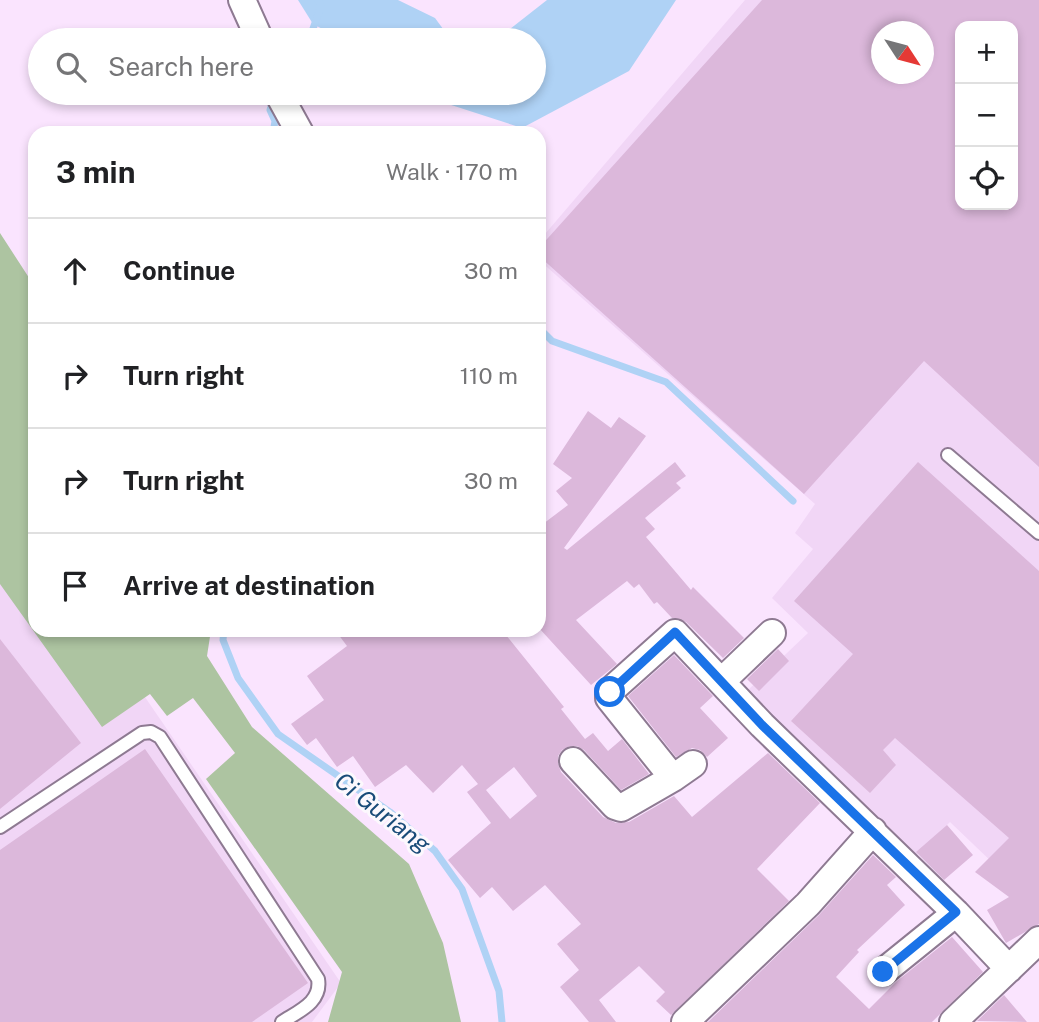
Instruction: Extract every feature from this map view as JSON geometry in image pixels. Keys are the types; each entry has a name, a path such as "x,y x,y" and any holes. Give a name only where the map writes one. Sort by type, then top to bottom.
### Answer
{"street":[{"path":"242,0 255,28"},
{"path":"284,105 296,126"},
{"path":"573,761 615,806 621,808 683,771 609,698 610,692 675,632 762,725 956,912 1009,969"},
{"path":"722,681 772,633"},
{"path":"685,1022 808,904 873,831"},
{"path":"883,972 956,912"},
{"path":"953,1022 1039,940"}],"lane":[{"path":"948,455 1039,533"},
{"path":"0,827 142,733 151,732 160,737 318,979 320,989 315,999 288,1020"}],"shaded area":[{"path":"745,0 1039,0 1039,907 950,822 915,857 747,691 808,633 772,598 813,549 795,533 815,504 546,266 546,233"},
{"path":"0,537 28,611 28,637 104,637 341,983 312,1022 0,1022"}],"green space":[{"path":"0,233 28,276 28,623 0,584"},
{"path":"38,637 210,637 207,656 252,727 409,864 443,943 461,1022 328,1022 342,972 206,779 235,753 193,698 167,716 150,694 102,727"}],"water":[{"path":"298,0 398,0 435,18 442,28 320,28 313,24"},
{"path":"547,0 676,0 629,71 526,126 516,126 451,105 546,105 546,28 511,28"}],"building":[{"path":"762,0 1039,0 1039,467 924,361 804,494 546,262 546,240"},
{"path":"588,411 611,428 619,417 646,436 564,548 567,550 675,462 686,476 676,483 681,488 645,518 655,529 646,537 691,590 693,587 744,638 723,658 686,622 672,618 657,602 654,604 639,584 634,588 627,581 576,620 617,664 591,685 546,636 546,522 568,505 556,491 572,478 553,464"},
{"path":"918,462 1039,571 1039,924 1006,943 987,910 1009,897 975,872 1009,838 895,738 883,750 896,765 870,793 791,721 853,654 794,601"},
{"path":"340,637 508,637 564,707 561,709 585,739 593,733 608,751 622,739 649,774 621,790 584,750 570,746 562,750 558,756 561,772 603,817 616,823 629,822 674,796 692,817 768,753 820,803 757,869 789,901 671,1015 656,1001 665,992 639,966 599,1000 616,1022 589,1022 560,987 579,970 557,944 581,924 545,885 513,911 492,887 480,898 448,860 491,823 467,792 478,784 462,765 433,793 406,765 375,787 353,756 337,767 316,738 307,745 291,724 324,700 307,676 347,646","holes":["514,767 537,796 510,819 486,790"]},
{"path":"0,639 81,743 0,809"},
{"path":"778,649 789,661 759,691 747,679"},
{"path":"674,655 713,696 700,708 728,738 707,757 700,750 692,748 676,757 628,696"},
{"path":"145,749 308,983 252,1022 0,1022 0,850"},
{"path":"947,825 973,855 944,880 916,852"},
{"path":"873,855 896,877 887,885 905,905 857,950 859,952 836,977 869,1009 897,981 952,937 983,972 932,1022 708,1022 819,915"},
{"path":"1004,995 1027,1022 977,1021"}],"waterway":[{"name":"Ci Guriang","path":"313,28 321,6 318,0"},
{"name":"Ci Guriang","path":"272,105 270,110 274,126"},
{"path":"546,335 552,341 666,382 793,501"},
{"name":"Ci Guriang","path":"223,637 238,678 278,734 390,812 435,851 462,889 499,991 502,1022"}],"route":[{"path":"610,692 675,632 762,725 956,912 883,972"}]}
